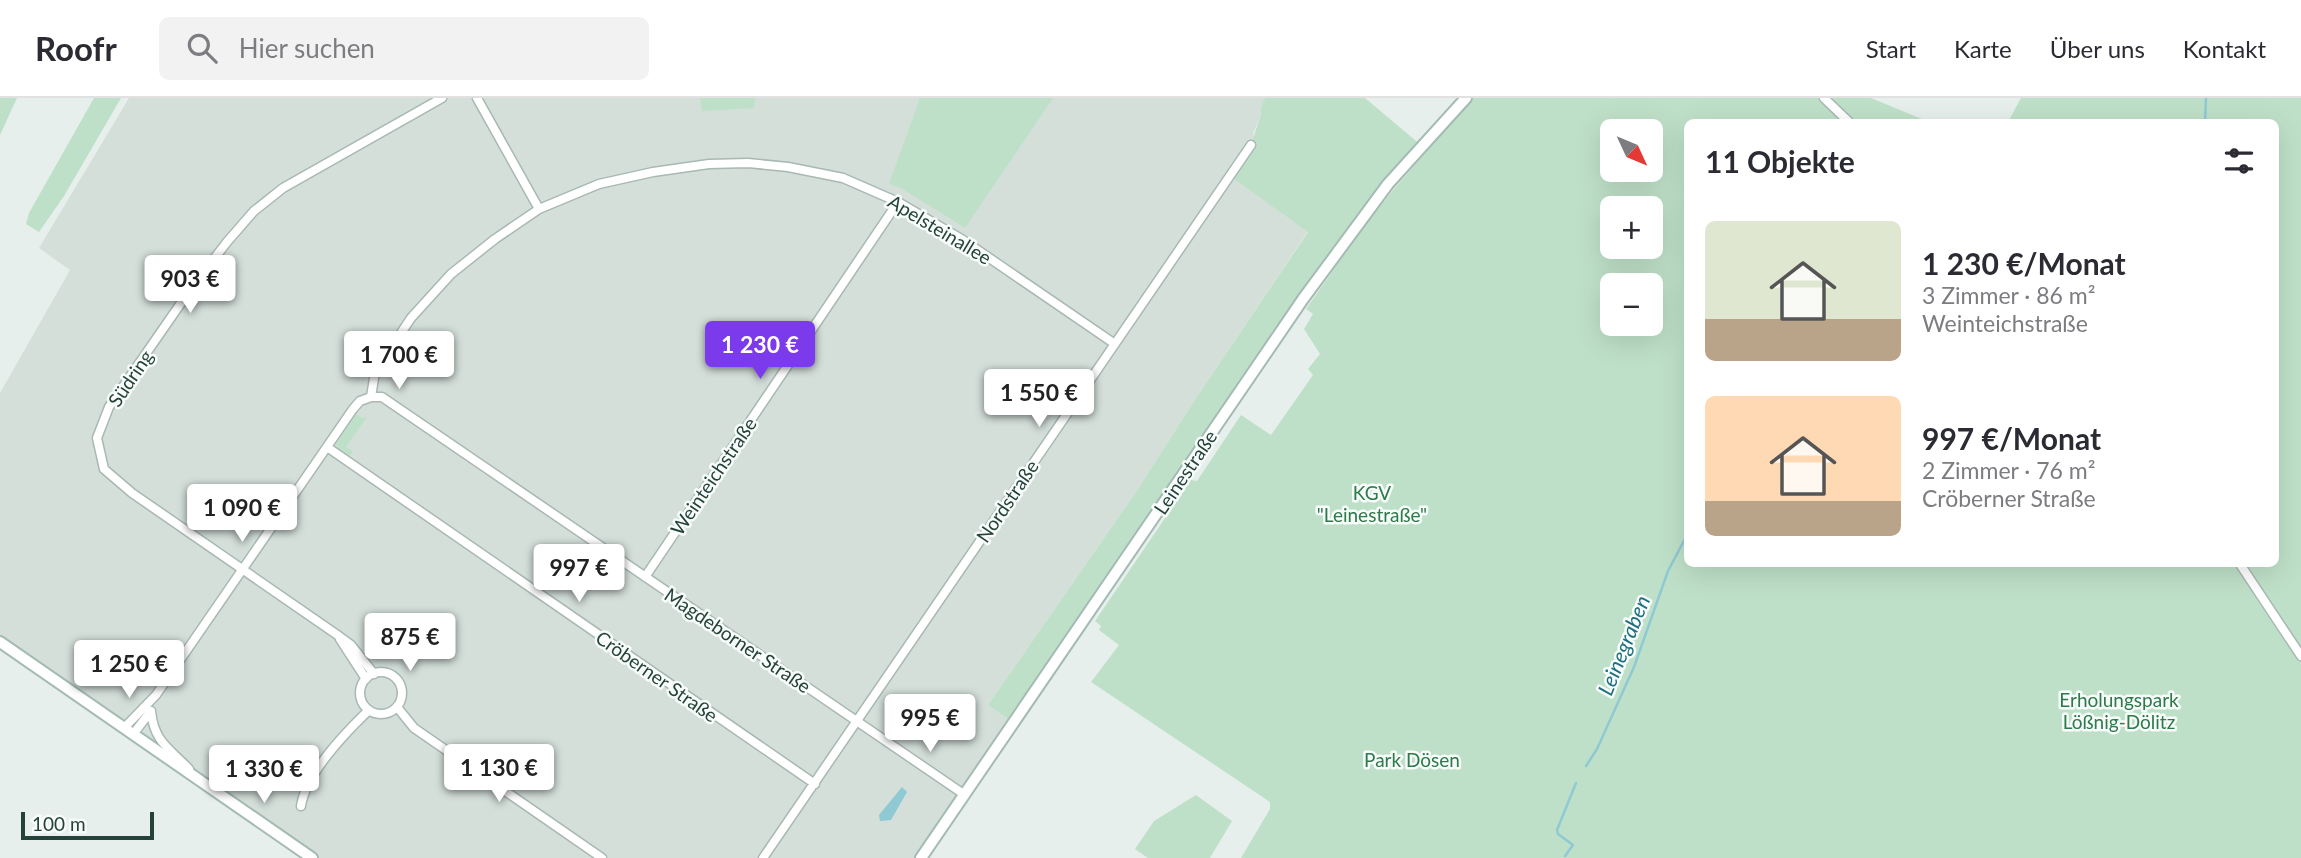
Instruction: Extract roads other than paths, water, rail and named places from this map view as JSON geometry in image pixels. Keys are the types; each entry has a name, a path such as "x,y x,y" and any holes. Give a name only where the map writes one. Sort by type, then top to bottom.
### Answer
{"main road":[{"name":"Leinestraße","path":"921,858 1303,299 1388,184 1466,98"},
{"path":"0,642 312,858"}],"street":[{"name":"Südring","path":"370,676 336,634 132,493 104,469 97,438 109,407 190,290 254,211 306,173 442,98"},
{"path":"477,98 539,209"},
{"path":"1824,98 1846,119"},
{"name":"Nordstraße","path":"764,858 1251,145"},
{"name":"Apelsteinallee","path":"130,730 353,410 360,401 370,397 375,372 411,318 468,258 539,209 599,184 684,166 748,163 788,167 843,178 898,202 963,240 1115,344"},
{"name":"Weinteichstraße","path":"645,577 898,202"},
{"name":"Magdeborner Straße","path":"370,397 382,397 965,795"},
{"name":"Cröberner Straße","path":"327,447 815,784"},
{"path":"2242,567 2301,656"},
{"path":"386,673 397,680 402,692 397,707 382,714 369,710 364,705 360,694 370,676 386,673"},
{"name":"Apelsteinallee","path":"130,730 151,711 156,695"},
{"path":"397,707 414,728 602,858"},
{"path":"301,806 303,792 342,736 369,710"},
{"path":"151,711 152,725 158,738 198,779"}],"water":[{"path":"902,787 907,792 891,820 880,821 879,815"}],"waterway":[{"name":"Leinegraben","path":"2205,119 2206,98"},
{"name":"Leinegraben","path":"1586,766 1597,749 1634,667 1668,571 1684,541"},
{"name":"Leinegraben","path":"1565,856 1573,845 1558,834 1557,830 1576,783"}],"park label":[{"name":"KGV \"Leinestraße\"","path":"1372,503"},
{"name":"Erholungspark Lößnig-Dölitz","path":"2119,710"},
{"name":"Park Dösen","path":"1412,759"}]}
